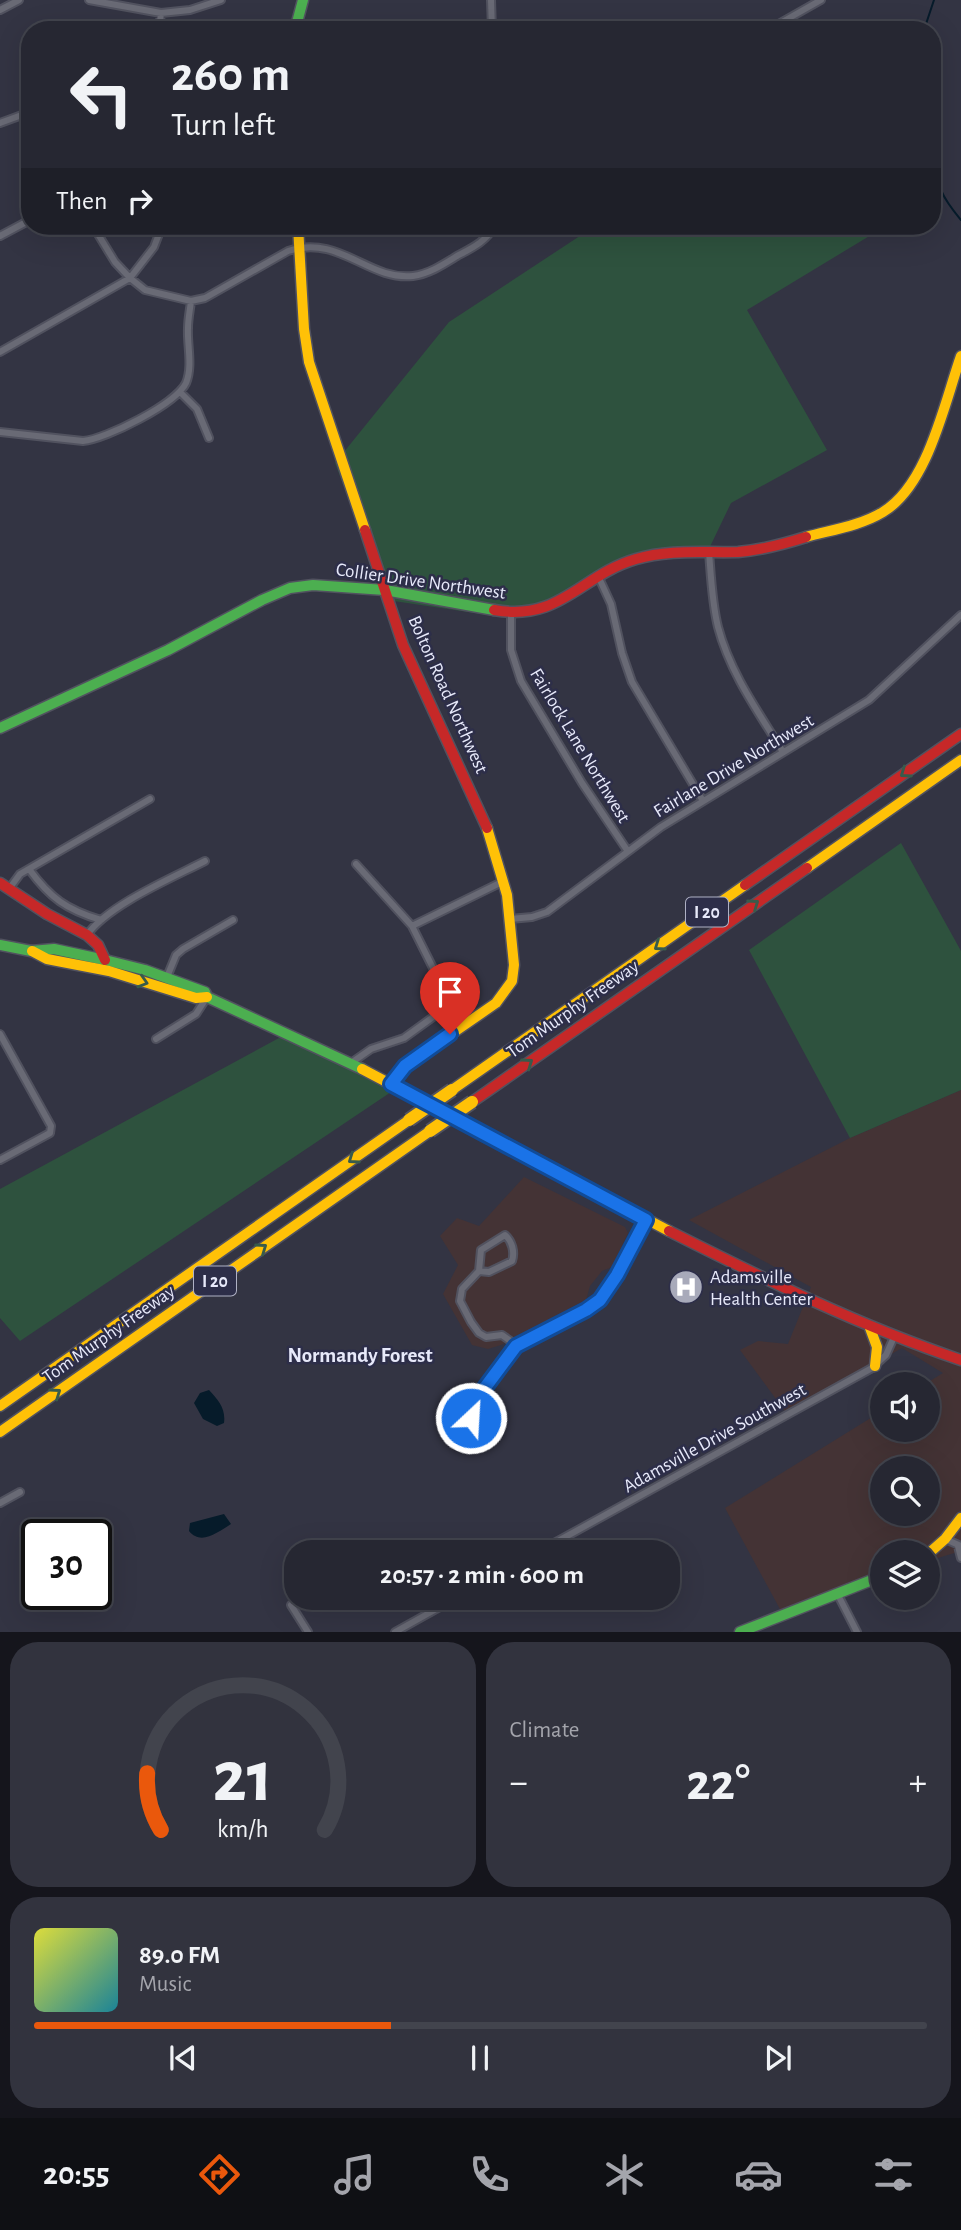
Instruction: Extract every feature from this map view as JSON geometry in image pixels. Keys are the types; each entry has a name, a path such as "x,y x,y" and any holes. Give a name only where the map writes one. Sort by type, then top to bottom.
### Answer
{"main road":[{"path":"297,21 303,0"},
{"name":"Bolton Road Northwest","path":"298,235 303,330 309,362 418,683 471,792 504,881 510,919 514,970 506,993 496,1003 405,1066 391,1084"},
{"name":"Collier Drive Northwest","path":"0,728 168,650 290,588 313,585 385,590 511,612 530,612 547,607 626,562 645,556 673,552 747,551 776,546 868,519 889,508 903,493 922,461 961,356"},
{"name":"Tom Murphy Freeway","path":"0,1406 961,734"},
{"name":"Tom Murphy Freeway","path":"0,1432 961,760"},
{"path":"5,886 47,914 87,935 98,945 105,960"},
{"path":"0,945 31,951 47,959 109,971 196,998 207,997 290,1032 646,1220 792,1293 894,1338 961,1360"},
{"path":"31,951 54,949 105,960 167,977 205,992 207,997"},
{"path":"870,1328 877,1347 874,1366"},
{"path":"940,1543 961,1518"},
{"path":"740,1632 870,1581"}],"street":[{"path":"0,10 6,3 19,0"},
{"path":"89,0 160,13 190,10 221,0"},
{"path":"491,0 492,21"},
{"path":"784,21 821,0"},
{"path":"160,13 160,21"},
{"path":"0,123 21,115"},
{"path":"0,236 21,225"},
{"path":"98,235 115,262 145,289 191,301 205,298 288,251 299,248 338,251 396,276 414,276 430,272 479,244 486,235"},
{"path":"0,352 130,278 154,247 159,235"},
{"path":"0,432 96,439 109,435 171,400 180,392 189,372 188,327 191,301"},
{"path":"180,392 197,409 209,438"},
{"path":"709,552 714,606 725,648 739,680 783,752"},
{"path":"599,578 611,604 622,653 632,682 703,801"},
{"name":"Fairlock Lane Northwest","path":"511,612 512,650 521,681 626,850"},
{"name":"Fairlane Drive Northwest","path":"510,919 532,917 547,912 626,850 869,700 961,615"},
{"path":"5,886 20,874 150,799"},
{"path":"87,935 101,920 138,896 205,861"},
{"path":"351,1063 371,1049 404,1038 451,1004 412,926 356,863"},
{"path":"29,869 54,898 75,913 101,920"},
{"path":"412,926 504,881"},
{"path":"167,977 176,955 233,920"},
{"path":"156,1040 196,1014 207,997"},
{"path":"0,1034 51,1126 50,1133 0,1160"},
{"path":"471,1418 478,1397 516,1346 600,1300 617,1275 646,1220"},
{"path":"479,1271 488,1272 512,1261 514,1256 509,1238 505,1235 481,1250 479,1271 466,1284 460,1294 460,1301 479,1333 486,1337 502,1335 516,1346"},
{"name":"Adamsville Drive Southwest","path":"560,1540 874,1366 886,1355 894,1338"},
{"path":"0,1503 20,1492"},
{"path":"945,1539 959,1546 961,1558"},
{"path":"837,1593 857,1632"},
{"path":"293,1610 308,1632"},
{"path":"395,1632 434,1610"}],"shaded area":[{"path":"961,1090 961,1551 940,1557 940,1540 870,1540 870,1580 781,1611 725,1508 870,1418 870,1442 940,1442 940,1375 943,1373 902,1348 787,1414 740,1350 758,1341 788,1344 811,1287 689,1220 850,1138"},
{"path":"524,1177 625,1227 628,1233 612,1267 602,1271 590,1286 586,1300 501,1345 488,1349 472,1345 443,1294 458,1265 440,1236 457,1218 479,1226"}],"green space":[{"path":"581,235 871,235 747,310 827,450 731,503 706,555 630,561 585,588 515,619 387,600 335,463 449,322"},
{"path":"901,843 961,951 961,1090 850,1138 749,950"},
{"path":"290,1032 400,1086 20,1341 0,1318 0,1189"}],"water":[{"path":"209,1390 224,1413 224,1423 217,1426 203,1419 194,1403 200,1393"},
{"path":"224,1514 231,1524 215,1534 199,1537 189,1531 190,1523"}],"waterway":[{"path":"927,21 934,0"},
{"path":"941,189 961,220"}],"traffic: fast":[{"path":"297,21 303,0"},
{"path":"0,728 168,650 290,588 313,585 385,590 494,610"},
{"path":"0,945 31,951 54,949 145,970 205,992 207,997 362,1069"},
{"path":"740,1632 870,1581"}],"traffic: slow":[{"path":"299,235 304,329 309,362 365,530"},
{"path":"806,537 865,521 899,500 923,463 941,419 961,356"},
{"path":"807,868 961,760"},
{"path":"391,1084 405,1066 496,1003 512,981 514,965 507,895 487,828"},
{"path":"452,1090 745,885"},
{"path":"32,951 47,959 109,971 196,998 207,997"},
{"path":"362,1069 669,1231"},
{"path":"409,1120 452,1090"},
{"path":"430,1131 472,1102"},
{"path":"0,1406 409,1120"},
{"path":"0,1432 430,1131"},
{"path":"870,1328 877,1347 875,1366"},
{"path":"940,1543 961,1518"}],"traffic: jam":[{"path":"365,530 403,645 487,828"},
{"path":"494,610 517,612 536,609 569,595 617,566 648,556 747,551 806,537"},
{"path":"745,885 961,734"},
{"path":"472,1102 807,868"},
{"path":"0,883 47,914 87,935 98,945 105,960"},
{"path":"669,1231 849,1317 961,1360"}],"place":[{"name":"Adamsville Health Center","path":"686,1287"}],"district":[{"name":"Normandy Forest","path":"360,1355"}],"route":[{"path":"450,1034 405,1066 391,1084 646,1220 617,1275 600,1300 516,1346 478,1397 471,1418"}]}
